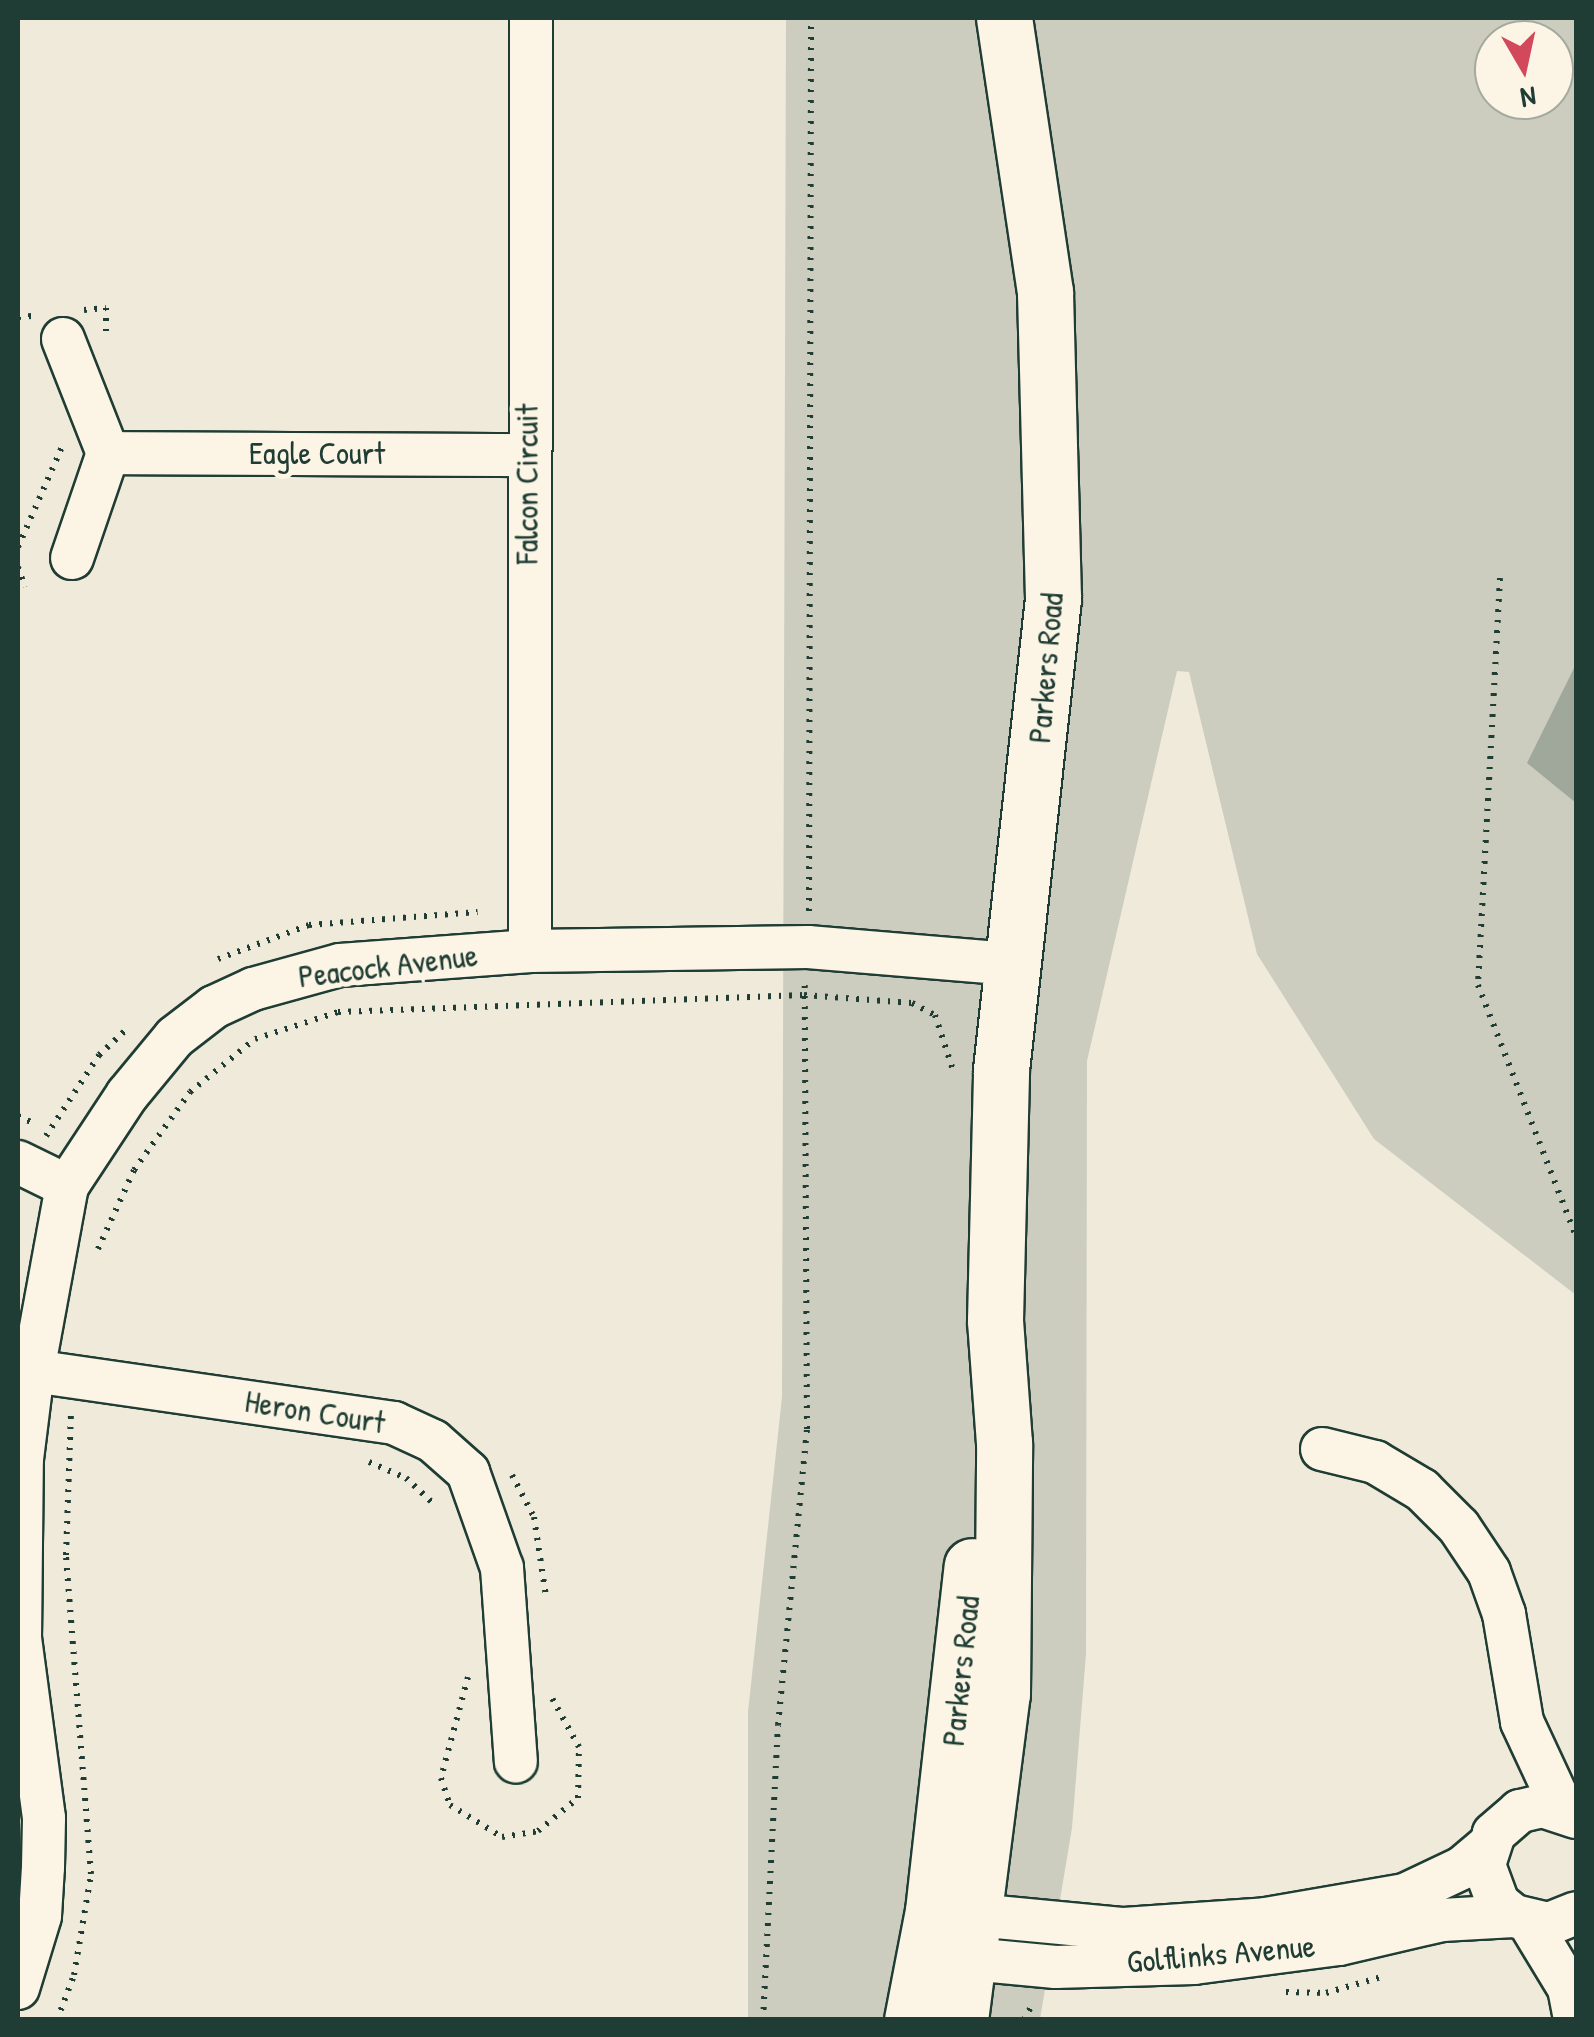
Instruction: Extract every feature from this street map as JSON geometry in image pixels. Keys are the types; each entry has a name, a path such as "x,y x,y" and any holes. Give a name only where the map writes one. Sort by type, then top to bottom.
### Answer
{"main road":[{"name":"Parkers Road","path":"960,2020 952,1935 995,1320 1001,1070 1046,695 1055,490 1044,292 1004,18"},
{"name":"Parkers Road","path":"912,2020 952,1935"}],"street":[{"name":"Falcon Circuit","path":"530,952 527,455 531,18"},
{"path":"60,321 108,452 72,558"},
{"name":"Eagle Court","path":"108,452 527,455"},
{"name":"Peacock Avenue","path":"18,1988 40,1916 30,1866 44,1818 20,1639 22,1459 59,1388 66,1186 127,1095 175,1037 214,1007 294,975 340,965 530,952 808,947 1012,964"},
{"path":"18,1162 66,1186"},
{"name":"Heron Court","path":"59,1388 394,1422 433,1441 468,1472 502,1568 516,1761"},
{"path":"1322,1449 1374,1462 1422,1490 1459,1527 1489,1572 1504,1614 1522,1722 1573,1815"},
{"path":"1522,1722 1495,1835 1488,1886 1522,1919 1573,1985"},
{"name":"Golflinks Avenue","path":"952,1935 1266,1919 1405,1895 1462,1868 1520,1811 1573,1815"},
{"name":"Golflinks Avenue","path":"952,1935 1055,1966 1194,1963 1284,1953 1442,1920 1522,1919 1549,1924 1576,1913"}],"path":[{"path":"764,2020 778,1725 806,1429 804,995 808,947 811,18"},
{"path":"18,317 60,321 106,308 106,350"},
{"path":"18,547 61,460 60,435"},
{"path":"18,567 24,587"},
{"path":"1500,578 1478,984 1576,1236"},
{"path":"96,1253 165,1120 221,1063 279,1027 338,1012 406,1006 804,995 930,1010 958,1084"},
{"path":"59,1388 85,1418"},
{"path":"57,2020 74,1975 91,1874 66,1555 59,1388"},
{"path":"361,1461 406,1478 440,1511"},
{"path":"504,1464 534,1517 547,1612"},
{"path":"468,1667 468,1693 441,1778 450,1805 502,1837 538,1831 578,1798 579,1747 550,1684"}],"shaded area":[{"path":"786,18 1576,18 1576,1295 1374,1139 1257,954 1189,672 1177,671 1087,1061 1086,1654 1072,1828 1040,2019 748,2020 748,1712 782,1397"},
{"path":"1576,664 1576,803 1527,763"}]}
